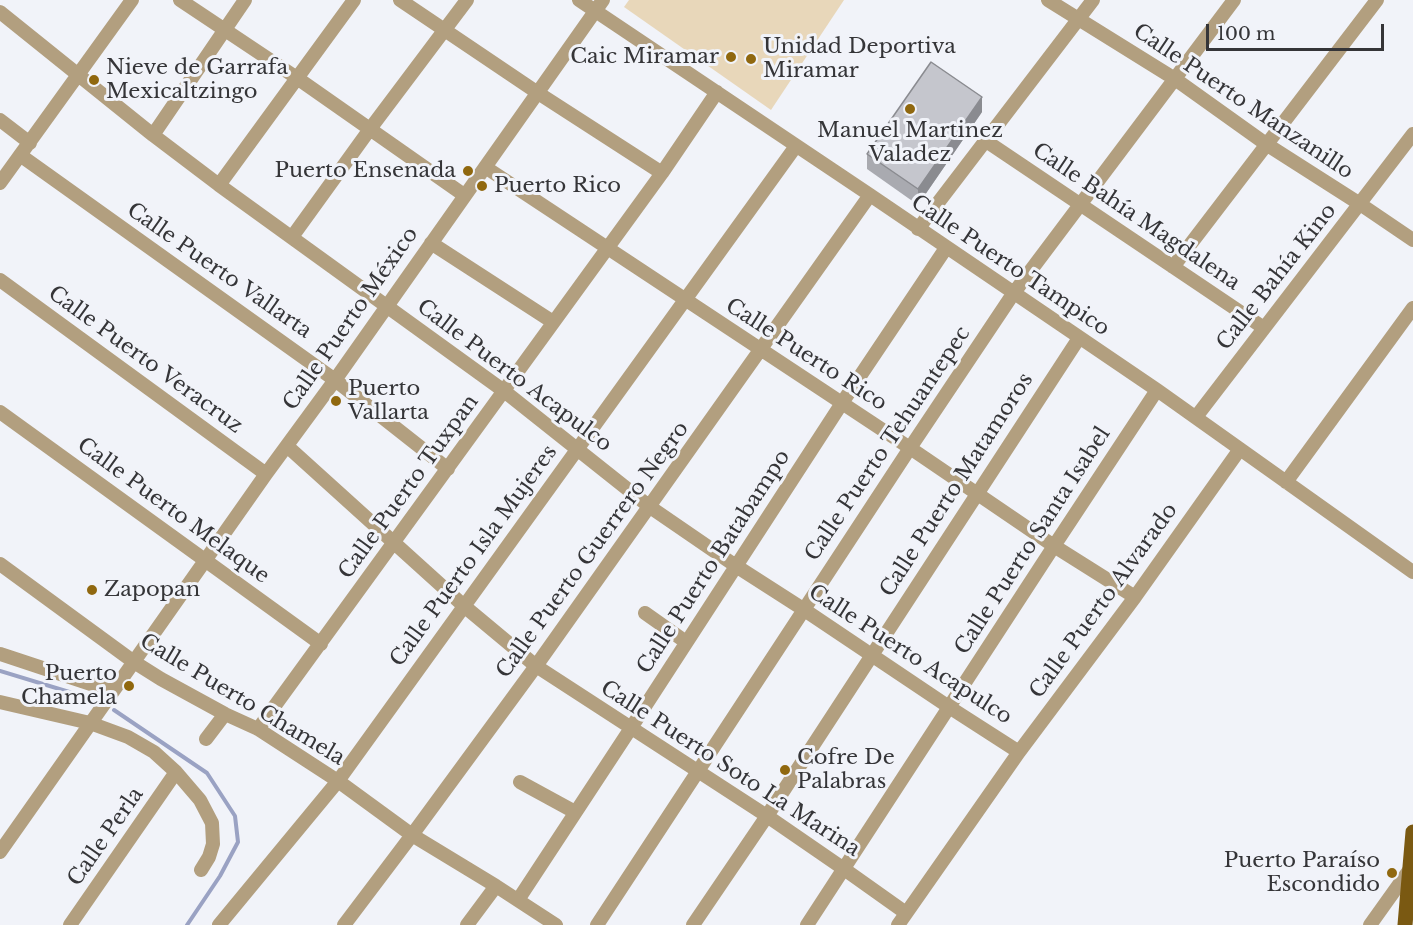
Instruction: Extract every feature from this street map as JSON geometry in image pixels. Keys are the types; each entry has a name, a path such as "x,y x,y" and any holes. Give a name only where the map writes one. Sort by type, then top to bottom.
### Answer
{"main road":[{"path":"1405,925 1413,832"}],"street":[{"path":"0,183 132,0"},
{"path":"180,0 297,78 464,195"},
{"path":"153,135 245,0"},
{"path":"219,185 354,0"},
{"path":"400,0 662,173"},
{"path":"292,237 467,0"},
{"name":"Calle Puerto Tampico","path":"579,0 599,6 717,92 1196,417 1413,572"},
{"name":"Calle Puerto Manzanillo","path":"1048,0 1175,79 1266,144 1413,240"},
{"path":"918,229 1093,0"},
{"name":"Calle Puerto Tehuantepec","path":"597,925 803,609 1014,294 1234,0"},
{"path":"1173,267 1377,0"},
{"name":"Calle Puerto México","path":"0,852 599,6"},
{"name":"Calle Puerto Acapulco","path":"0,12 153,135 504,391 650,507 1019,752"},
{"name":"Calle Puerto Tuxpan","path":"258,729 662,173 717,92"},
{"path":"0,120 30,143"},
{"name":"Calle Bahía Kino","path":"1196,417 1413,134"},
{"name":"Calle Bahía Magdalena","path":"986,141 1264,328"},
{"name":"Calle Puerto Isla Mujeres","path":"219,925 338,781 796,146"},
{"name":"Calle Puerto Vallarta","path":"20,155 336,380 448,469"},
{"name":"Calle Puerto Rico","path":"484,167 910,448 1054,546 1135,597"},
{"name":"Calle Puerto Guerrero Negro","path":"344,925 536,666 870,195"},
{"path":"431,243 553,322"},
{"name":"Calle Puerto Batabampo","path":"518,900 842,403 946,248"},
{"name":"Calle Puerto Veracruz","path":"0,280 266,474"},
{"path":"1286,482 1413,308"},
{"name":"Calle Puerto Matamoros","path":"693,925 767,816 1079,338"},
{"name":"Calle Puerto Santa Isabel","path":"807,925 1157,390"},
{"name":"Calle Puerto Melaque","path":"0,412 321,644"},
{"name":"Calle Puerto Soto La Marina","path":"287,446 464,606 536,666 767,816 844,869 902,919"},
{"name":"Calle Puerto Alvarado","path":"902,919 1019,752 1135,597 1240,449"},
{"name":"Calle Puerto Chamela","path":"0,564 134,662 225,714 258,729 338,781 412,835 556,925"},
{"path":"645,613 686,642"},
{"path":"0,654 112,691"},
{"path":"0,702 90,723 128,737 154,752 176,772 200,800 212,823 213,844 209,857 201,870"},
{"path":"206,739 225,714"},
{"name":"Calle Perla","path":"70,925 176,772"},
{"path":"520,782 575,812"},
{"path":"1370,925 1410,870"},
{"path":"467,925 496,886"}],"shaded area":[{"name":"Unidad Deportiva Miramar","path":"629,0 844,0 771,110 624,7"}],"building":[{"path":"931,62 982,97 918,189 867,154"}],"waterway":[{"path":"0,671 89,698"},
{"path":"114,710 207,773 235,816 238,842 220,876 187,925"}],"place":[{"name":"Caic Miramar","path":"731,57"},
{"name":"Unidad Deportiva Miramar","path":"751,59"},
{"name":"Nieve de Garrafa Mexicaltzingo","path":"94,80"},
{"name":"Manuel Martinez Valadez","path":"910,109"},
{"name":"Puerto Ensenada","path":"468,171"},
{"name":"Puerto Rico","path":"482,186"},
{"name":"Puerto Vallarta","path":"336,401"},
{"name":"Zapopan","path":"92,590"},
{"name":"Puerto Chamela","path":"129,686"},
{"name":"Cofre De Palabras","path":"785,770"},
{"name":"Puerto Paraíso Escondido","path":"1392,873"}]}
